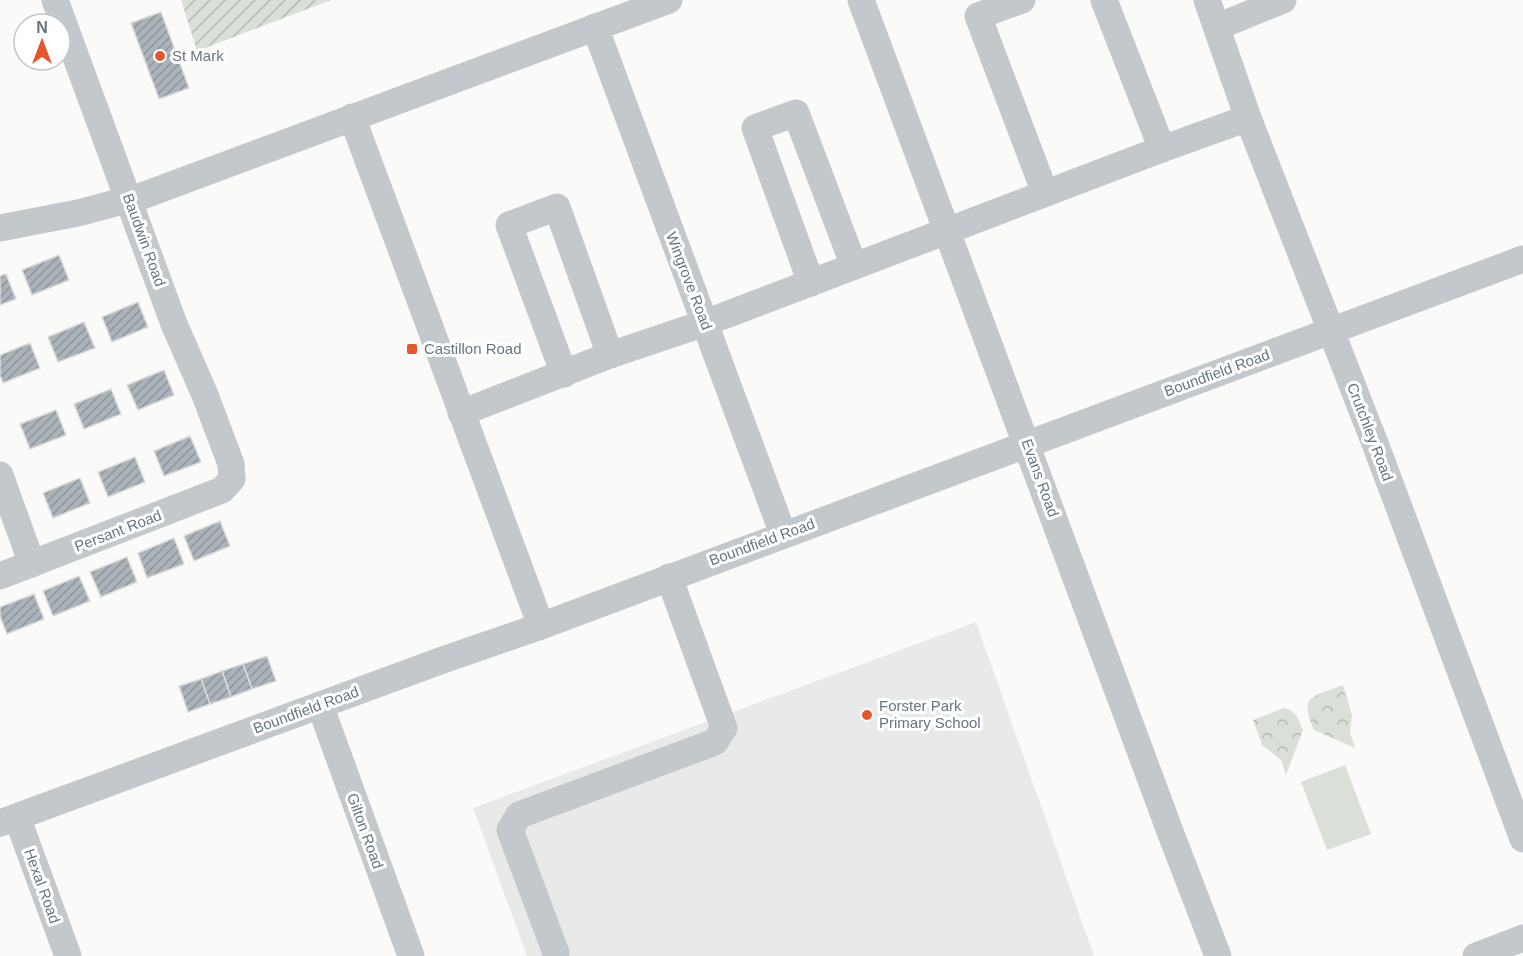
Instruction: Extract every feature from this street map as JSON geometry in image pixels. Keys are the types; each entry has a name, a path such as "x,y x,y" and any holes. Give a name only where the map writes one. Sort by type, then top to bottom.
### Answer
{"street":[{"name":"Baudwin Road","path":"55,0 174,324 206,395 231,464 232,479"},
{"path":"0,228 78,213 129,199 669,0"},
{"name":"Evans Road","path":"861,0 1218,956"},
{"path":"1022,0 978,16 1045,193"},
{"path":"1104,0 1162,149"},
{"name":"Crutchley Road","path":"1207,0 1248,118 1376,446 1523,839"},
{"path":"1217,27 1283,0"},
{"name":"Wingrove Road","path":"595,27 783,534"},
{"path":"811,283 755,129 796,113 854,267"},
{"path":"352,117 541,626"},
{"path":"461,413 610,355 705,323 1248,118"},
{"path":"564,374 508,225 557,207 610,355"},
{"name":"Boundfield Road","path":"9,820 541,626 1523,259"},
{"path":"0,475 32,564"},
{"name":"Persant Road","path":"0,576 222,490 232,479"},
{"path":"556,953 510,831 519,815 715,741 724,728 669,577"},
{"name":"Gilton Road","path":"320,705 411,956"},
{"name":"Hexal Road","path":"9,820 68,956"},
{"path":"1476,956 1523,938"}],"shaded area":[{"name":"Forster Park Primary School","path":"976,622 1094,956 527,956 473,808"}],"green space":[{"path":"181,0 331,0 197,51"},
{"path":"1343,685 1352,715 1350,732 1355,748 1314,730 1309,718 1308,703 1311,698"},
{"path":"1284,708 1294,713 1303,730 1286,775 1281,760 1262,745 1253,720"},
{"path":"1345,765 1371,834 1327,850 1301,782"}],"building":[{"name":"St Mark","path":"161,12 189,88 159,99 131,23"},
{"path":"59,255 69,280 32,295 22,270"},
{"path":"6,274 16,299 0,305 0,276"},
{"path":"138,302 148,327 112,342 102,317"},
{"path":"84,322 95,348 58,362 48,337"},
{"path":"30,343 40,368 3,383 0,375 0,355"},
{"path":"164,370 174,395 138,410 127,385"},
{"path":"111,389 121,414 84,429 74,404"},
{"path":"56,410 66,435 30,449 20,424"},
{"path":"190,436 201,462 164,476 154,451"},
{"path":"135,457 145,482 108,497 98,472"},
{"path":"80,478 90,503 53,518 43,493"},
{"path":"220,521 230,546 194,561 184,536"},
{"path":"174,538 184,564 147,578 138,553"},
{"path":"127,557 137,582 101,597 90,572"},
{"path":"79,576 90,601 53,616 43,591"},
{"path":"34,594 44,619 7,634 0,616 0,607"},
{"path":"267,656 276,681 252,689 243,664"},
{"path":"243,664 252,689 231,697 222,671"},
{"path":"222,671 231,697 210,704 201,679"},
{"path":"201,679 210,704 188,712 179,686"}],"place":[{"name":"St Mark","path":"160,56"},
{"name":"Castillon Road","path":"412,349"},
{"name":"Forster Park Primary School","path":"867,715"}]}
